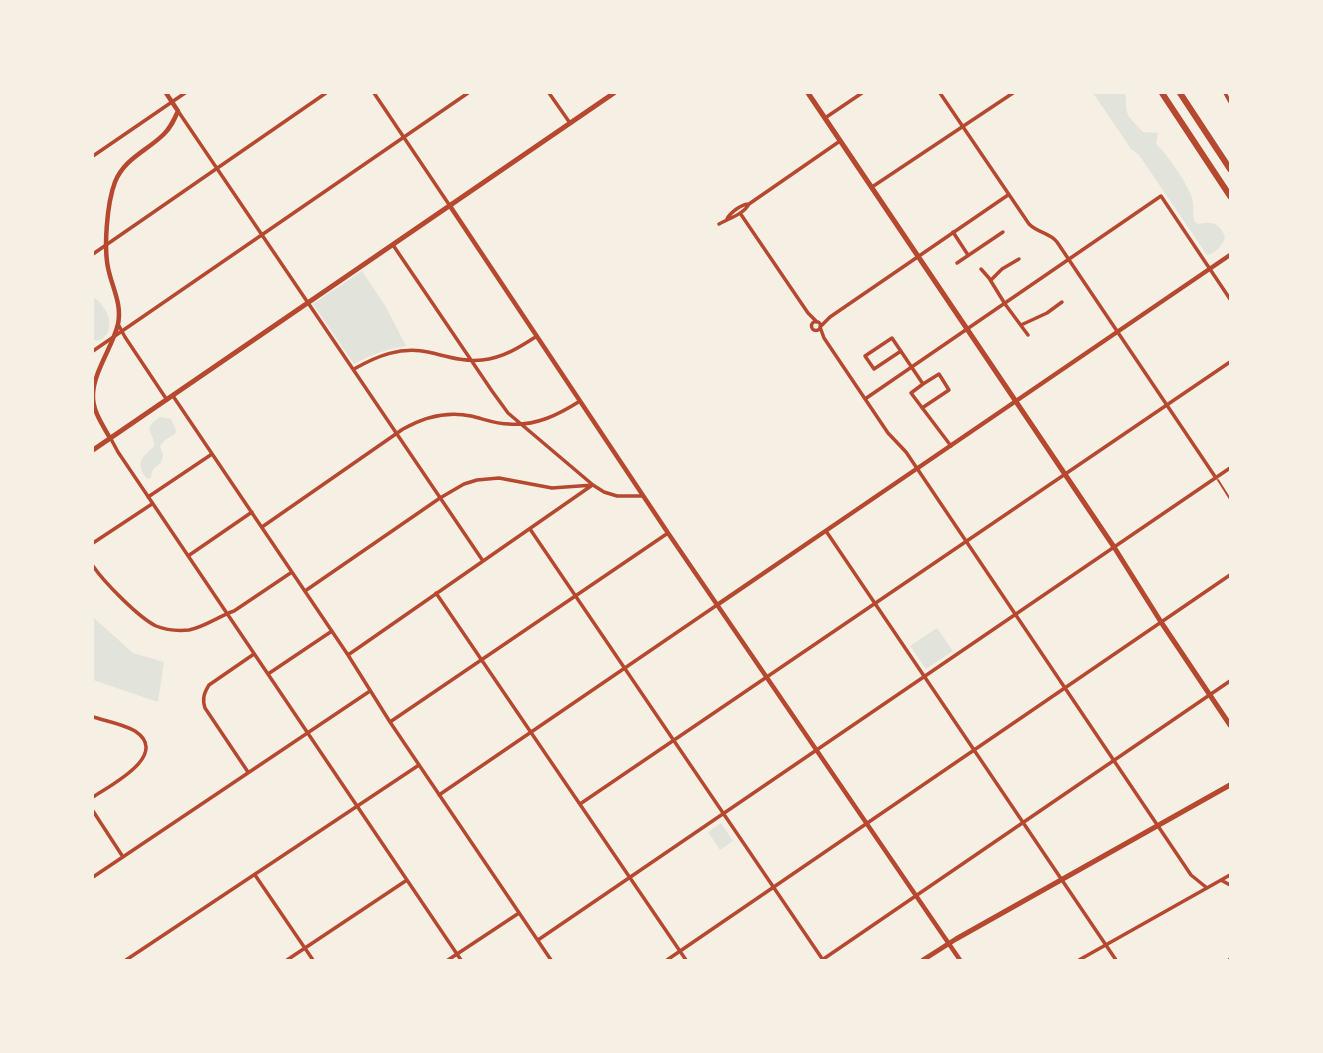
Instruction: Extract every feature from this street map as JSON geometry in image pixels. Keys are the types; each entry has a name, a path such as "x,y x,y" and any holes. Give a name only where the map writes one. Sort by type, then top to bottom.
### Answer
{"highway":[{"path":"1161,93 1230,196"},
{"path":"1180,93 1230,169"}],"main road":[{"path":"93,450 614,93"},
{"path":"808,93 1114,547 1230,725"},
{"path":"923,960 1230,785"}],"street":[{"path":"166,93 483,561"},
{"path":"93,156 185,93"},
{"path":"93,254 327,93"},
{"path":"374,93 668,533 960,960"},
{"path":"93,351 404,137 460,95 468,93"},
{"path":"549,93 569,123"},
{"path":"825,118 862,93"},
{"path":"940,93 1031,226 1053,237 1069,259 1216,478"},
{"path":"871,188 1013,93"},
{"path":"1225,93 1230,102"},
{"path":"167,400 118,324 117,296 109,273 106,244 111,198 121,170 132,158 166,133 178,111"},
{"path":"727,219 732,219 749,204 840,141"},
{"path":"813,328 813,323 819,324 830,317 1009,194"},
{"path":"865,399 1161,196 1230,299"},
{"path":"719,224 737,209 749,204"},
{"path":"740,213 808,313 819,324 824,338"},
{"path":"953,232 968,255"},
{"path":"957,263 1003,232"},
{"path":"393,245 508,413 604,492 617,496 643,496"},
{"path":"439,795 1228,256"},
{"path":"990,280 1019,259"},
{"path":"981,269 1028,335"},
{"path":"1021,325 1047,313 1062,302"},
{"path":"808,313 813,328 824,338 889,434 904,450 1193,877 1207,888"},
{"path":"118,324 96,379 93,394 97,414 152,504 461,960"},
{"path":"354,370 381,355 404,351 427,352 471,361 499,357 537,336"},
{"path":"901,351 874,369 865,356 892,338 901,351 912,367 923,384"},
{"path":"580,804 1230,362"},
{"path":"922,408 949,390 939,374 911,393 922,408 937,425 951,446"},
{"path":"173,396 551,960"},
{"path":"262,527 421,420 447,414 466,415 503,424 521,424 550,418 580,401"},
{"path":"148,497 212,454"},
{"path":"537,940 1230,468"},
{"path":"305,591 464,484 489,478 509,479 552,488 593,485"},
{"path":"348,655 593,485"},
{"path":"93,543 152,504"},
{"path":"188,556 252,512"},
{"path":"530,529 822,960 1230,681"},
{"path":"827,531 1116,960"},
{"path":"390,722 668,533"},
{"path":"93,566 105,582 144,618 173,630 189,630 202,626 234,611 292,572"},
{"path":"667,960 1230,575"},
{"path":"436,593 687,960"},
{"path":"268,674 332,631"},
{"path":"248,772 205,708 203,699 209,685 254,654"},
{"path":"93,877 371,691"},
{"path":"93,717 136,732 143,740 145,750 143,759 136,768 93,797"},
{"path":"126,960 419,765"},
{"path":"93,811 123,857"},
{"path":"255,874 313,960"},
{"path":"1079,960 1230,875"},
{"path":"287,960 407,880"},
{"path":"1222,880 1230,885"},
{"path":"448,960 519,913"}],"lane":[{"path":"1216,478 1230,499"}],"shaded area":[{"path":"1093,93 1125,93 1126,110 1132,120 1143,132 1158,133 1156,144 1171,161 1190,193 1194,221 1198,224 1215,224 1223,232 1224,240 1216,251 1207,255"},
{"path":"362,271 386,307 406,346 379,353 354,364 313,304"},
{"path":"93,297 103,306 110,325 108,332 98,341 93,339"},
{"path":"160,417 171,419 176,430 175,434 160,446 163,455 161,463 154,469 151,478 147,479 141,469 141,461 154,446 150,428"},
{"path":"93,617 133,653 164,662 158,702 93,680"},
{"path":"937,628 953,651 926,669 910,646"},
{"path":"721,823 733,841 720,850 708,832"}]}
